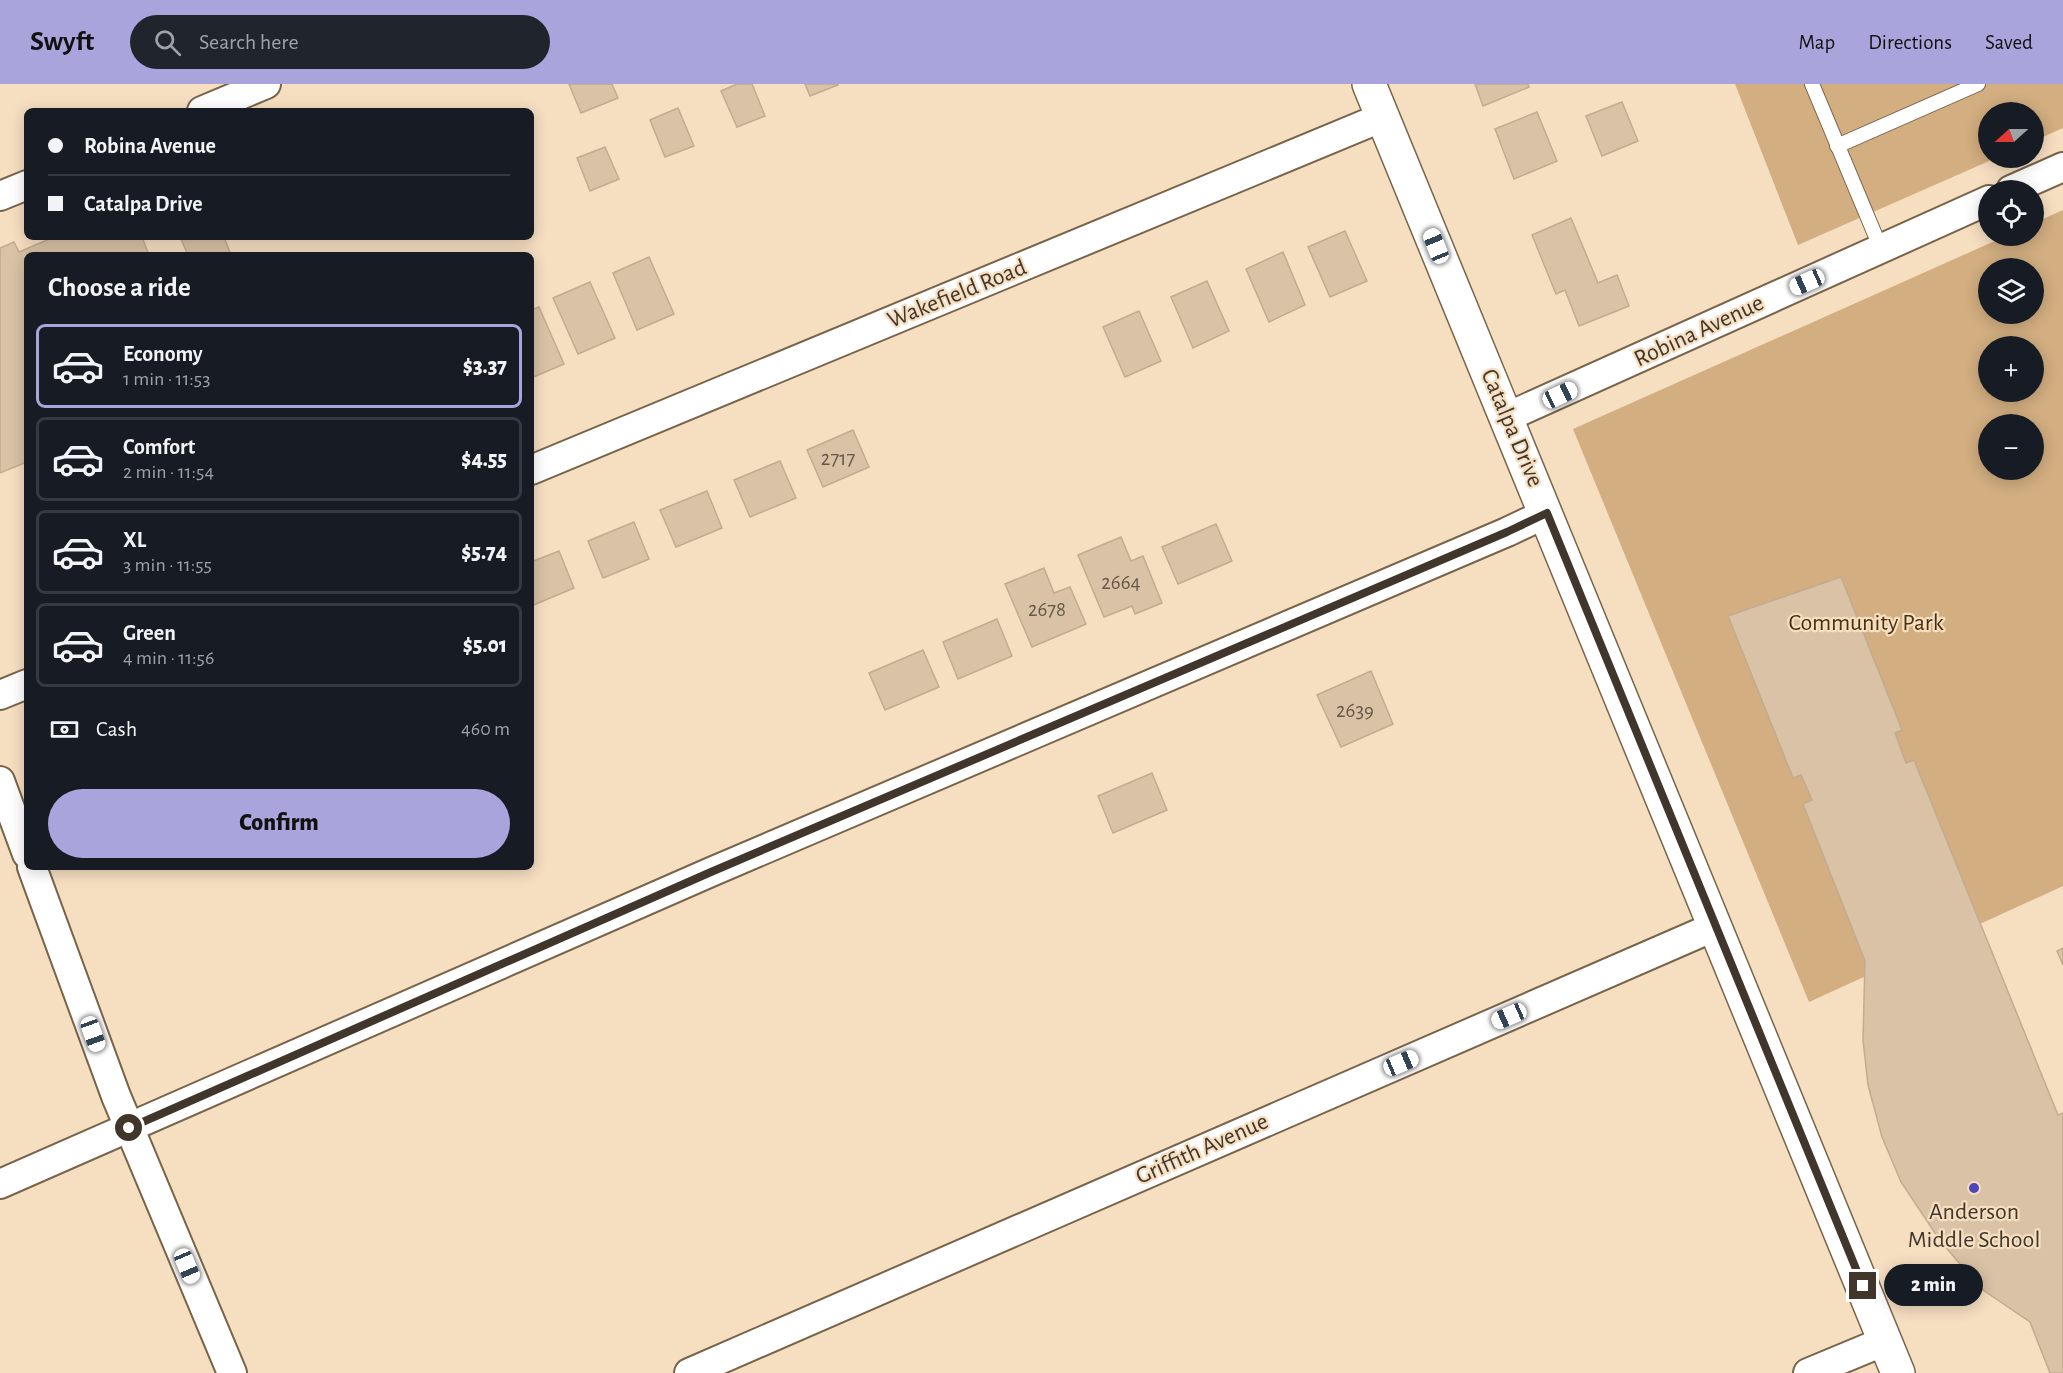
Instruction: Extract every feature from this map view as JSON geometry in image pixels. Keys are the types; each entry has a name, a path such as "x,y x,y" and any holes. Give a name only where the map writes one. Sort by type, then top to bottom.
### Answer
{"street":[{"path":"209,108 266,84"},
{"name":"Catalpa Drive","path":"1370,84 1898,1373"},
{"name":"Wakefield Road","path":"534,469 1383,117"},
{"path":"2034,180 2063,167"},
{"path":"0,196 24,186"},
{"name":"Robina Avenue","path":"1507,417 1978,205"},
{"path":"0,1184 711,872 1547,513"},
{"path":"0,695 24,685"},
{"path":"0,781 24,846"},
{"path":"33,870 129,1128 232,1373"},
{"name":"Griffith Avenue","path":"689,1373 1716,927"},
{"path":"1808,1373 1885,1341"}],"lane":[{"path":"1812,84 1881,249"},
{"path":"1838,146 1978,84"}],"green space":[{"path":"1735,84 2063,84 2063,128 2044,137 2044,102 1978,102 1978,166 1798,245"},
{"name":"Community Park","path":"2063,210 2063,886 1809,1002 1573,429 1984,246 2044,246 2044,219"}],"building":[{"path":"569,84 612,84 618,98 581,113"},
{"path":"737,84 752,84 765,116 737,127 721,91"},
{"path":"805,84 838,84 838,85 810,96"},
{"path":"1475,84 1528,84 1529,87 1483,106"},
{"path":"1622,102 1638,141 1602,156 1586,116"},
{"path":"678,108 694,146 665,157 650,120"},
{"path":"1537,112 1557,161 1514,179 1495,129"},
{"path":"605,147 619,179 590,191 577,158"},
{"path":"1571,218 1598,283 1617,275 1629,306 1579,326 1565,290 1556,294 1532,235"},
{"path":"1345,231 1367,281 1330,297 1308,247"},
{"path":"47,240 143,240 148,252 24,252 24,463 0,473 0,248 14,242 19,252"},
{"path":"181,240 225,240 230,252 187,252"},
{"path":"1283,252 1305,305 1269,322 1246,269"},
{"path":"649,257 674,314 637,330 613,273"},
{"path":"1207,281 1229,331 1193,348 1171,297"},
{"path":"590,282 615,338 578,354 553,298"},
{"path":"539,307 564,364 534,377 534,309"},
{"path":"1139,311 1161,361 1125,377 1103,327"},
{"path":"853,430 869,467 823,487 807,450"},
{"path":"780,461 796,498 750,517 734,480"},
{"path":"707,491 722,528 676,547 660,510"},
{"path":"634,522 649,559 603,578 588,541"},
{"path":"1216,524 1232,561 1178,584 1162,547"},
{"path":"1121,537 1131,561 1143,556 1162,603 1135,614 1132,606 1104,617 1078,555"},
{"path":"559,551 574,588 534,605 534,561"},
{"path":"1044,568 1054,593 1070,587 1086,624 1032,647 1005,584"},
{"path":"1841,577 1902,730 1895,733 1906,763 1914,760 2058,1115 2063,1113 2063,1373 2050,1373 2030,1322 1980,1288 1939,1239 1901,1182 1882,1137 1868,1085 1863,1040 1865,961 1803,804 1812,800 1801,775 1793,778 1728,616"},
{"path":"997,619 1012,656 958,679 943,642"},
{"path":"923,650 939,687 885,710 869,673"},
{"path":"1371,671 1393,724 1341,747 1317,695"},
{"path":"1152,773 1167,810 1113,833 1098,796"},
{"path":"2063,948 2063,965 2057,951"}],"place":[{"name":"Anderson Middle School","path":"1974,1188"}],"route":[{"path":"129,1128 711,872 1547,513 1863,1286"}]}
